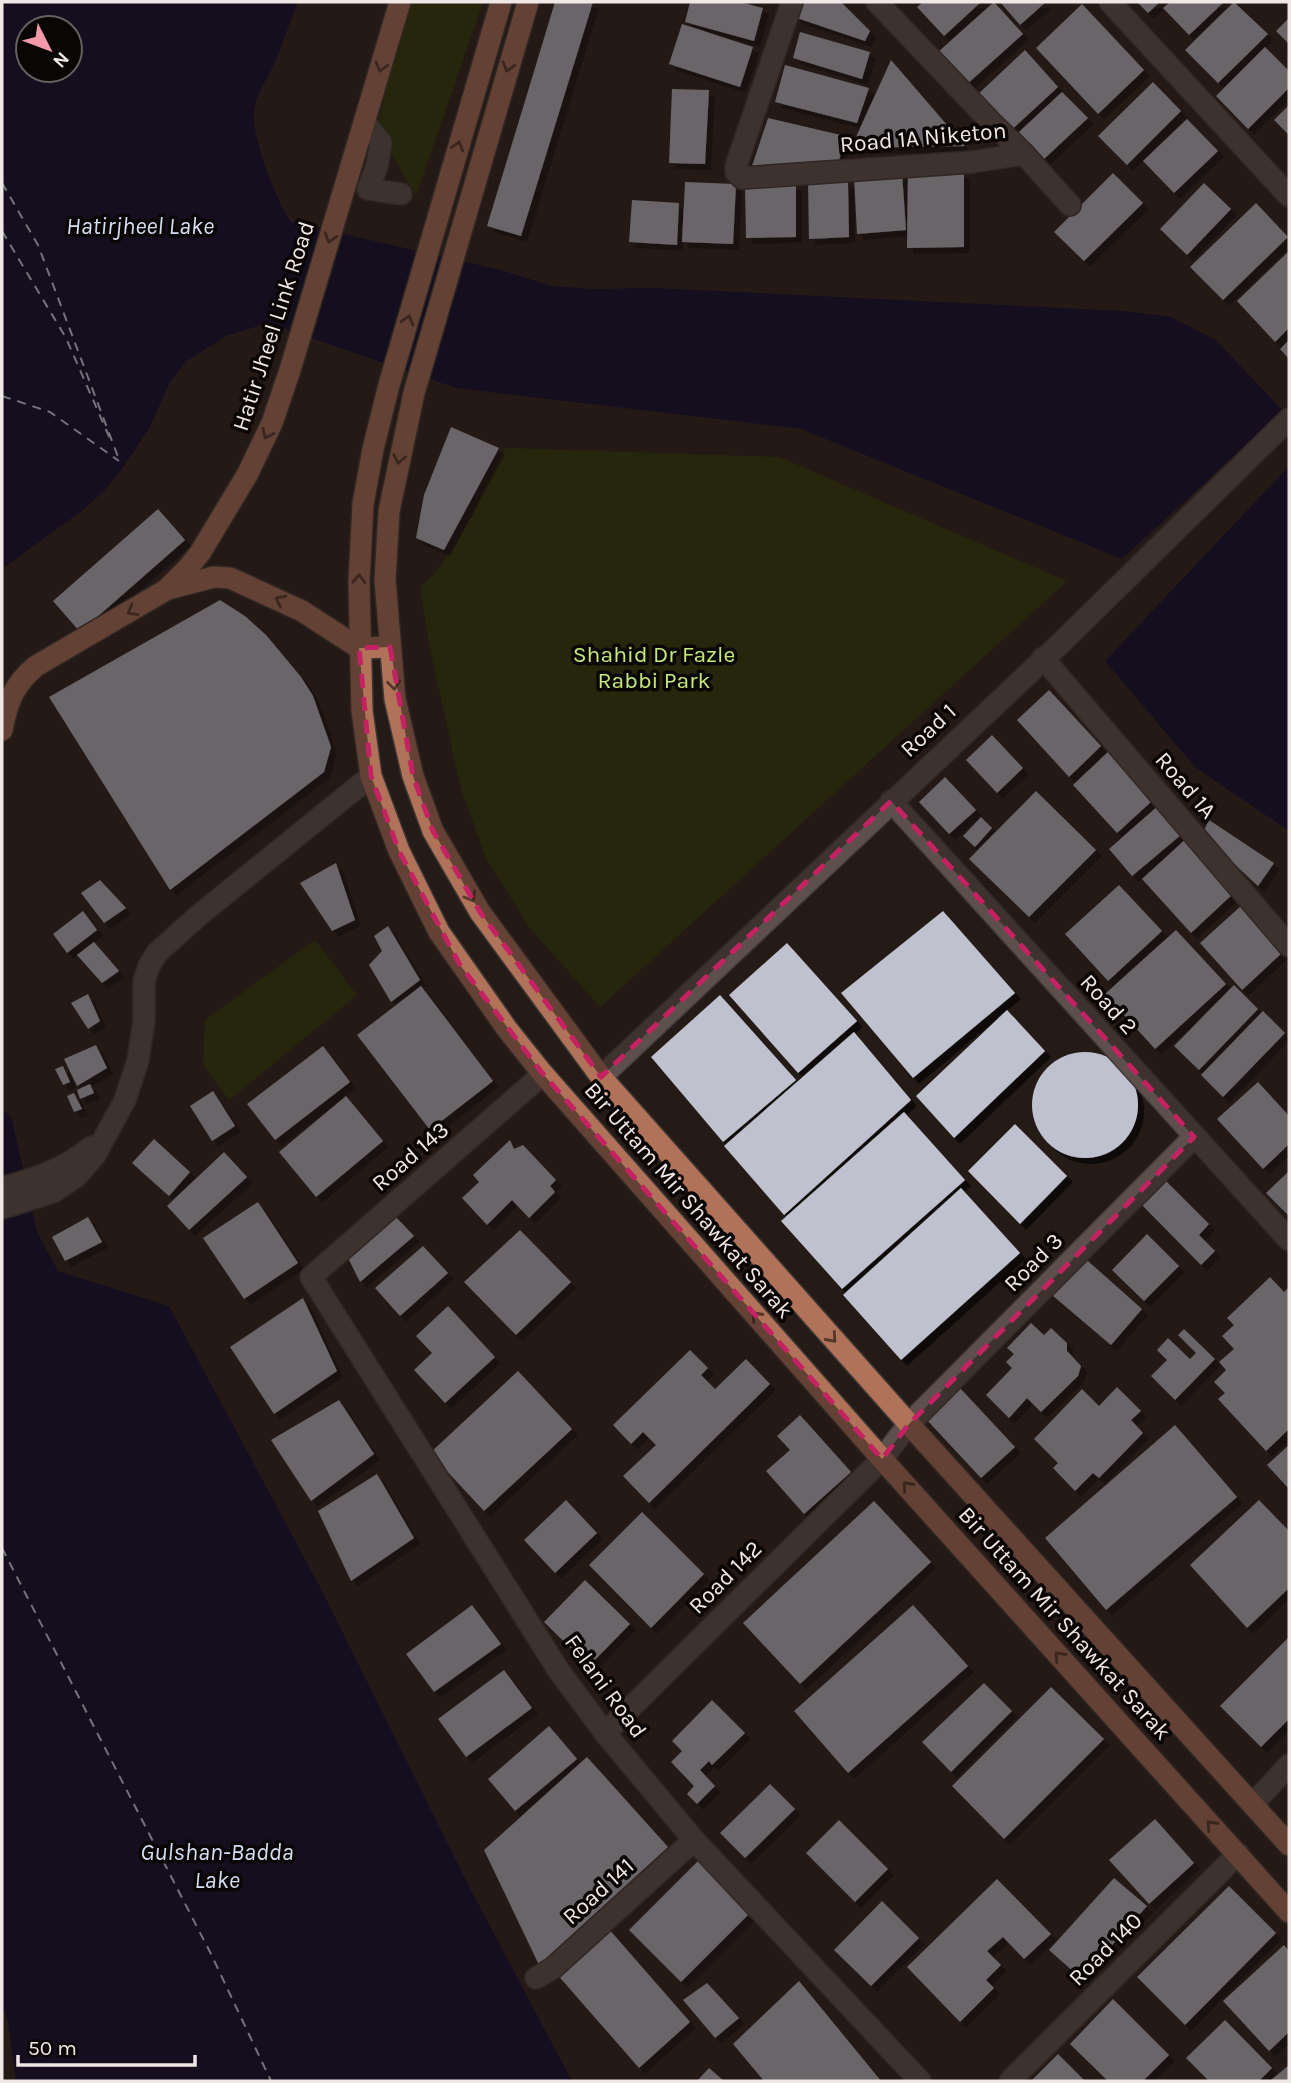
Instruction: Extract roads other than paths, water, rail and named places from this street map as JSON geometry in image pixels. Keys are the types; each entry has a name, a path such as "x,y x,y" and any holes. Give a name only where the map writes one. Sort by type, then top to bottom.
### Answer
{"main road":[{"name":"Hatir Jheel Link Road","path":"2,730 12,692 23,676 166,590 200,553 247,475 272,423 290,370 400,2"},
{"name":"Bir Uttam Mir Shawkat Sarak","path":"501,2 389,385 363,504 359,582 362,710 371,776 399,851 439,932 507,1029 543,1074 882,1459 1289,1912"},
{"name":"Bir Uttam Mir Shawkat Sarak","path":"528,2 414,393 389,510 384,580 396,699 413,776 433,831 480,912 601,1077 909,1424 1289,1845"},
{"path":"166,590 214,577 230,578 302,611 359,648 390,647"}],"street":[{"name":"Road 1A Niketon","path":"792,2 736,166 736,172 742,178 972,162 1024,154"},
{"name":"Road 1A Niketon","path":"877,2 1024,154"},
{"path":"1111,2 1289,196"},
{"path":"365,123 381,143 377,166 368,189 401,194"},
{"path":"1024,154 1070,205"},
{"name":"Road 1","path":"601,1077 1043,658 1289,419"},
{"name":"Road 1A","path":"1043,658 1289,946"},
{"path":"2,1188 49,1184 77,1176 94,1155 125,1100 138,1060 144,1021 145,981 149,966 157,953 198,916 371,776"},
{"name":"Road 2","path":"891,801 1289,1240"},
{"name":"Road 143","path":"311,1277 543,1074"},
{"name":"Road 3","path":"882,1459 909,1424 1194,1137"},
{"path":"2,1208 49,1184"},
{"name":"Felani Road","path":"311,1277 559,1671 605,1733 694,1840 920,2081"},
{"name":"Road 142","path":"605,1733 882,1459"},
{"path":"1253,1804 1289,1765"},
{"name":"Road 141","path":"536,1978 553,1968 694,1840"},
{"name":"Road 140","path":"1010,2081 1238,1854"}],"water":[{"name":"Hatirjheel Lake","path":"2,2 298,2 275,62 257,97 254,111 254,122 266,168 291,222 501,270 552,286 592,289 656,288 1123,311 1171,317 1216,340 1283,411 1122,559 801,429 456,388 268,323 226,336 187,361 170,382 150,427 122,469 104,491 83,510 2,569"},
{"path":"1289,466 1289,831 1195,767 1105,661"},
{"name":"Gulshan-Badda Lake","path":"2,1108 12,1119 37,1232 58,1271 169,1306 319,1585 471,1890 572,2081 16,2081 8,2021 2,2006"}],"park label":[{"name":"Shahid Dr Fazle Rabbi Park","path":"654,667"}]}
